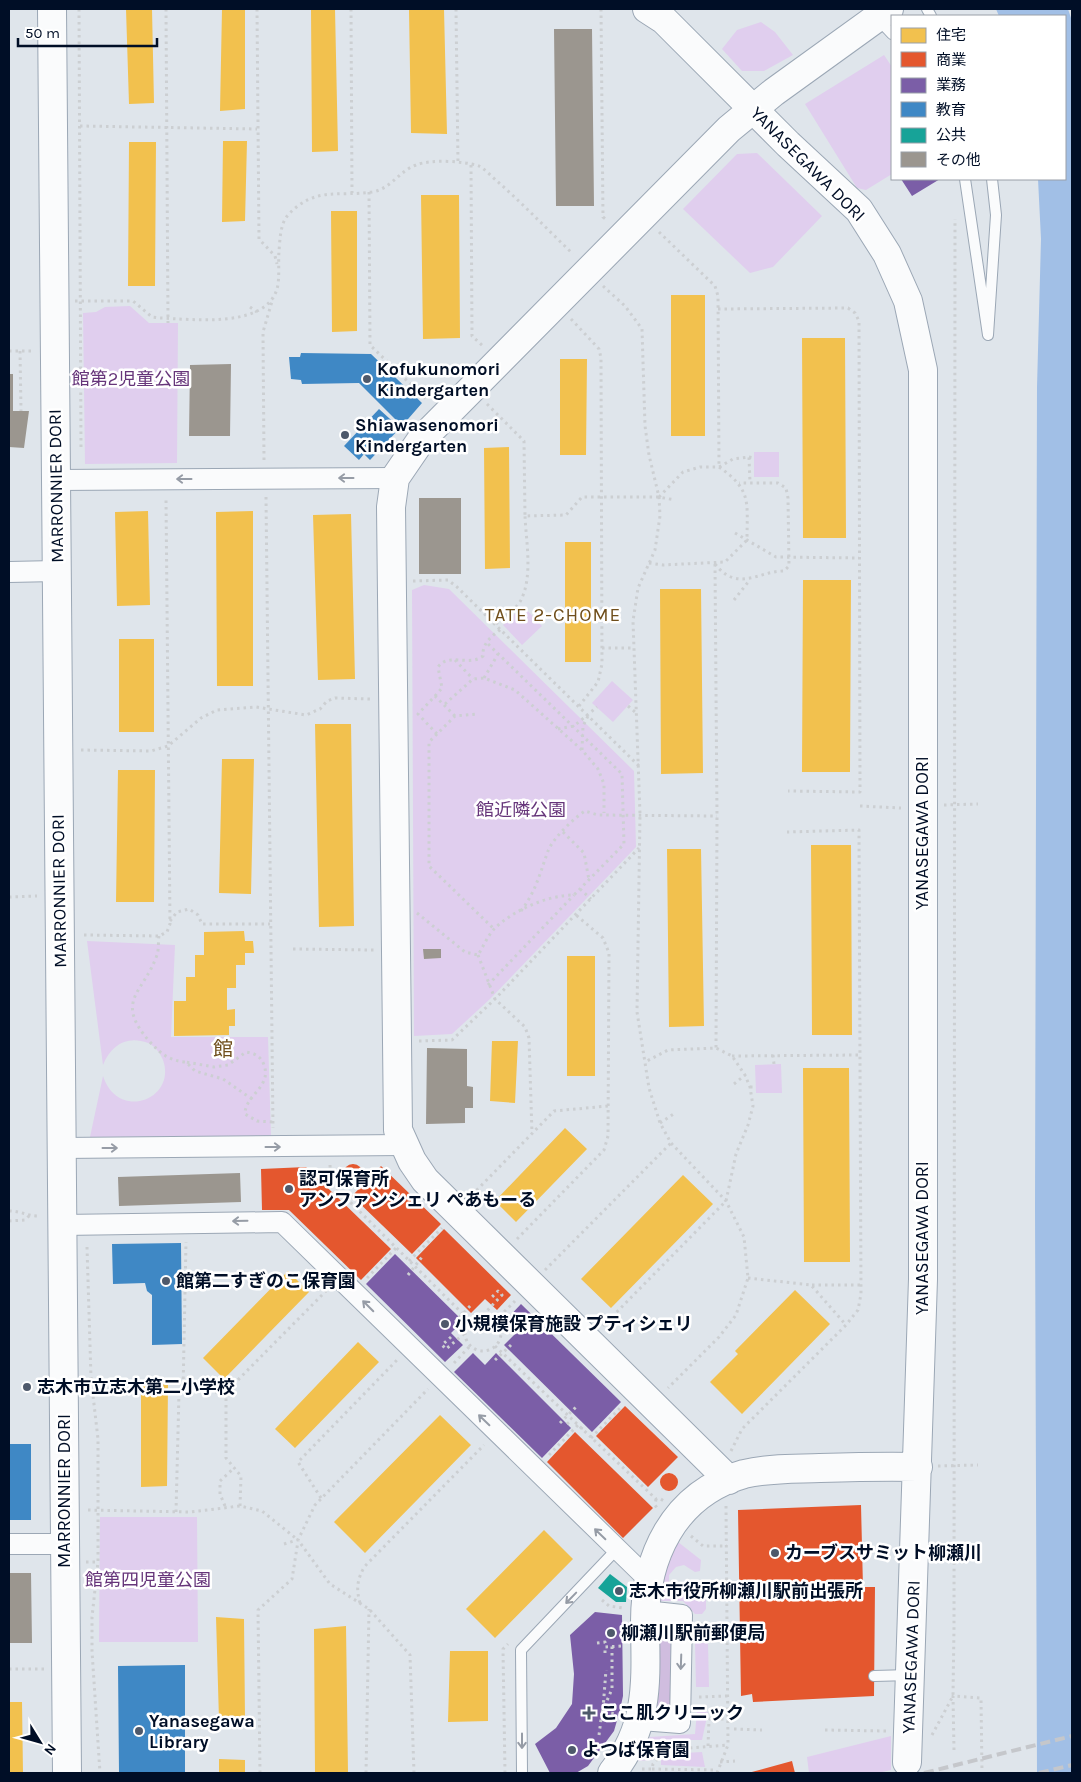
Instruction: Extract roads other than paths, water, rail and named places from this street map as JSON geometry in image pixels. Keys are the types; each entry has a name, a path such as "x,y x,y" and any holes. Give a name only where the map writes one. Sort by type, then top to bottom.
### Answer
{"street":[{"name":"MARRONNIER DORI","path":"52,9 61,1148 55,1221 64,1544 67,1773"},
{"name":"YANASEGAWA DORI","path":"647,9 664,20 753,109 859,210 887,254 908,301 923,370 924,1466 907,1762"},
{"path":"728,1489 425,1180 404,1145 398,1130 391,507 395,478 421,440 728,129 753,109 886,20"},
{"path":"56,480 395,478"},
{"path":"9,572 56,571"},
{"path":"61,1148 404,1145"},
{"path":"55,1221 282,1222 616,1550 648,1579"},
{"path":"613,1766 628,1752 630,1717 646,1692 635,1609 648,1579 657,1551 675,1521 694,1501 728,1489 744,1474 777,1469 924,1466"},
{"path":"9,1544 64,1544"},
{"path":"630,1717 680,1722 682,1616 635,1609"}],"lane":[{"path":"965,180 988,335 996,215 992,180"},
{"path":"522,1773 521,1650 616,1550"},
{"path":"874,1676 911,1674"}],"water":[{"path":"996,9 1068,9 1072,21 1072,1773 1037,1773 1035,1207 1037,387 1041,239 1038,180 1066,180 1066,15 999,15"}],"railway":[{"path":"924,1773 1072,1736"},
{"path":"1039,1773 1072,1765"}],"place":[{"name":"Kofukunomori Kindergarten","path":"367,379"},
{"name":"Shiawasenomori Kindergarten","path":"345,435"},
{"name":"認可保育所 アンファンシェリ ぺあもーる","path":"289,1189"},
{"name":"館第二すぎのこ保育園","path":"166,1281"},
{"name":"小規模保育施設 プティシェリ","path":"445,1324"},
{"name":"志木市立志木第二小学校","path":"27,1387"},
{"name":"カーブスサミット柳瀬川","path":"775,1553"},
{"name":"志木市役所柳瀬川駅前出張所","path":"619,1591"},
{"name":"柳瀬川駅前郵便局","path":"611,1633"},
{"name":"ここ肌クリニック","path":"589,1713"},
{"name":"Yanasegawa Library","path":"139,1731"},
{"name":"よつば保育園","path":"572,1750"}],"district":[{"name":"TATE 2-CHOME","path":"553,614"},
{"name":"館","path":"223,1049"}],"park label":[{"name":"館第2児童公園","path":"131,379"},
{"name":"館近隣公園","path":"521,810"},
{"name":"館第四児童公園","path":"148,1580"}]}
